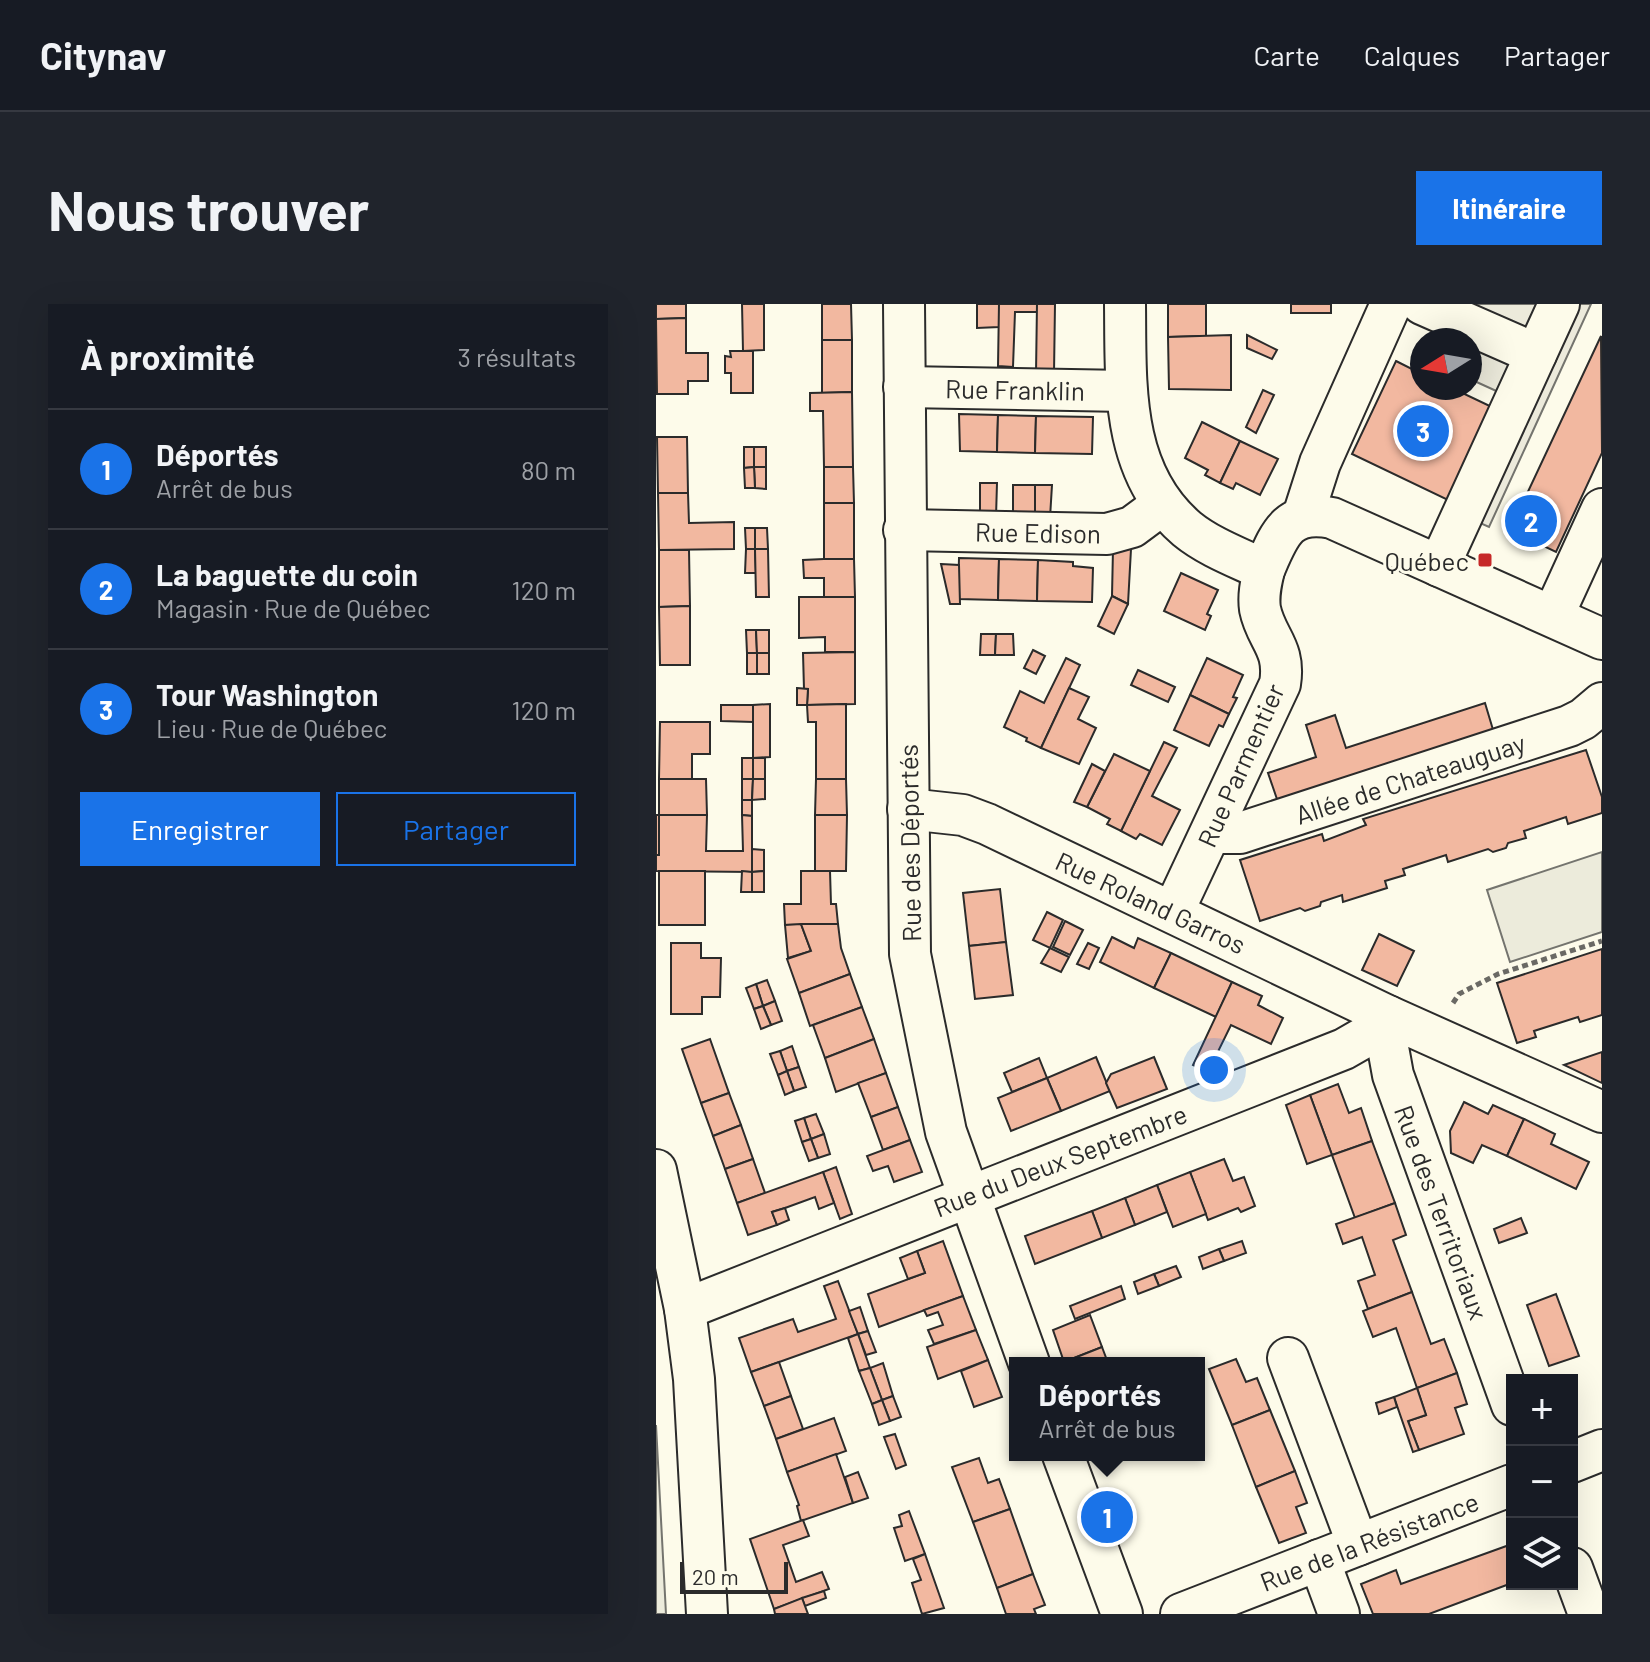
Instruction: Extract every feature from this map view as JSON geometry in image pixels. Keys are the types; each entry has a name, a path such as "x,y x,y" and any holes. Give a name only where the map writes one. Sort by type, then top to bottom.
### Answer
{"street":[{"name":"Rue des Déportés","path":"904,304 909,925 914,983 939,1107 967,1196 1027,1357"},
{"path":"1125,304 1126,391 1130,430 1143,469 1163,504 1189,530 1264,570"},
{"path":"1391,304 1320,463 1303,516 1332,518 1602,639"},
{"path":"1422,304 1536,354"},
{"path":"1439,566 1559,304"},
{"name":"Rue Franklin","path":"904,387 1126,391"},
{"name":"Rue Edison","path":"904,530 1107,534 1132,527 1163,504"},
{"path":"1553,616 1602,509"},
{"name":"Rue Parmentier","path":"1173,912 1280,684 1281,659 1261,613 1260,586 1279,535 1303,516"},
{"name":"Allée de Chateauguay","path":"1211,833 1240,833 1554,731 1583,719 1602,703"},
{"name":"Rue Roland Garros","path":"908,809 963,815 987,824 1388,1016"},
{"path":"1388,1016 1594,1102"},
{"name":"Rue du Deux Septembre","path":"685,1309 1344,1049 1372,1033 1388,1016"},
{"name":"Rue des Territoriaux","path":"1388,1016 1387,1042 1393,1075 1506,1388"},
{"path":"656,1170 685,1309 697,1408 707,1614"},
{"path":"1288,1358 1358,1545"},
{"path":"1578,1460 1602,1450"},
{"path":"1065,1461 1122,1614"},
{"name":"Rue de la Résistance","path":"1181,1614 1506,1487"},
{"path":"1319,1560 1339,1614"},
{"path":"1578,1584 1589,1614"}],"path":[{"path":"1449,1043 1447,1015 1459,994 1498,974 1602,941"}],"shaded area":[{"path":"1391,304 1591,304 1489,527 1462,515 1514,399 1482,384 1482,328 1431,328 1389,309"},
{"path":"1602,852 1602,932 1510,962 1487,890"},
{"path":"656,1425 666,1614 656,1614"}],"building":[{"path":"656,304 686,304 686,318 656,319"},
{"path":"742,304 764,304 764,350 743,351"},
{"path":"822,304 851,304 852,340 822,340"},
{"path":"977,304 999,304 999,327 977,328"},
{"path":"999,304 1037,304 1037,312 1015,312 1013,367 998,366"},
{"path":"1037,304 1055,304 1054,373 1036,373"},
{"path":"1168,304 1206,304 1206,336 1168,337"},
{"path":"1291,304 1331,304 1331,313 1291,313"},
{"path":"686,318 686,353 708,353 708,381 688,381 688,394 657,394 656,319"},
{"path":"1231,335 1231,390 1169,389 1168,337"},
{"path":"1247,335 1277,350 1272,359 1247,348"},
{"path":"1601,336 1602,453 1556,552 1510,530"},
{"path":"822,340 852,340 852,392 822,393"},
{"path":"730,351 753,351 753,393 731,393 731,373 725,373 725,356 731,357"},
{"path":"1396,361 1410,368 1410,400 1477,400 1494,408 1450,501 1352,454"},
{"path":"1263,390 1274,395 1256,433 1246,427"},
{"path":"852,392 853,467 824,467 823,411 810,411 810,393"},
{"path":"959,414 998,415 997,452 960,451"},
{"path":"998,415 1036,416 1035,453 997,452"},
{"path":"1036,416 1093,417 1092,454 1035,453"},
{"path":"1202,422 1240,441 1220,483 1205,475 1208,470 1185,458"},
{"path":"657,437 687,437 688,493 658,493"},
{"path":"1240,441 1278,459 1260,495 1236,483 1233,489 1220,483"},
{"path":"744,447 754,447 754,467 744,468"},
{"path":"754,447 766,447 766,467 754,467"},
{"path":"754,467 766,467 766,489 755,488"},
{"path":"754,467 755,488 745,488 744,468"},
{"path":"824,467 853,467 854,503 824,503"},
{"path":"980,483 997,483 996,517 980,517"},
{"path":"1013,485 1035,485 1035,512 1013,512"},
{"path":"1035,485 1052,485 1050,518 1035,518"},
{"path":"658,493 688,493 689,523 734,522 734,549 659,550"},
{"path":"824,503 854,503 854,559 824,559"},
{"path":"745,528 755,528 755,549 746,549"},
{"path":"755,528 767,528 768,549 755,549"},
{"path":"746,549 755,549 756,573 745,573"},
{"path":"755,549 768,549 769,597 756,597"},
{"path":"1113,549 1131,549 1128,604 1112,596"},
{"path":"659,550 689,550 690,606 659,607"},
{"path":"959,558 999,559 998,600 958,599"},
{"path":"854,559 855,597 824,597 824,578 804,578 803,560"},
{"path":"999,559 1038,560 1037,601 998,600"},
{"path":"1038,560 1073,562 1073,566 1093,568 1092,602 1037,601"},
{"path":"941,564 959,565 960,604 950,604"},
{"path":"1181,573 1218,590 1207,614 1211,616 1205,630 1164,611"},
{"path":"1112,596 1128,604 1114,634 1098,626"},
{"path":"799,597 855,597 855,652 825,652 825,637 799,638"},
{"path":"690,606 690,665 660,665 659,607"},
{"path":"746,630 756,630 757,653 747,653"},
{"path":"756,630 769,630 769,653 757,653"},
{"path":"981,634 996,634 995,655 980,655"},
{"path":"996,634 1013,634 1014,655 995,655"},
{"path":"1033,650 1045,656 1036,674 1024,668"},
{"path":"855,652 855,704 807,705 803,653"},
{"path":"747,653 757,653 757,674 747,674"},
{"path":"757,653 769,653 769,674 757,674"},
{"path":"1066,658 1080,665 1041,748 1004,727 1020,691 1044,703"},
{"path":"1207,658 1243,675 1229,714 1190,695"},
{"path":"1138,670 1175,687 1168,702 1131,685"},
{"path":"797,688 808,689 807,705 797,705"},
{"path":"1069,688 1089,697 1078,719 1096,728 1079,764 1041,748"},
{"path":"1190,695 1229,714 1223,727 1219,725 1209,746 1174,730"},
{"path":"1485,703 1494,733 1278,802 1268,773 1316,757 1306,725 1335,715 1346,748"},
{"path":"770,704 770,757 753,758 753,705"},
{"path":"846,704 846,779 816,779 816,722 808,722 807,705"},
{"path":"721,705 753,705 753,722 721,721"},
{"path":"660,722 710,722 710,754 692,754 692,779 659,779"},
{"path":"1164,742 1177,748 1152,796 1180,810 1162,845 1140,834 1136,839 1121,831"},
{"path":"1586,750 1602,797 1602,813 1568,824 1566,817 1524,831 1526,838 1508,843 1506,848 1493,852 1488,849 1448,862 1446,855 1403,869 1405,875 1385,881 1387,888 1343,902 1342,895 1305,911 1300,908 1260,921 1240,860 1322,834 1324,841 1366,825 1363,819"},
{"path":"1114,754 1150,771 1121,831 1107,824 1110,819 1087,807"},
{"path":"742,758 753,758 753,779 742,779"},
{"path":"753,758 765,758 765,779 753,779"},
{"path":"1092,764 1105,771 1087,807 1074,802"},
{"path":"659,779 706,779 707,815 659,815"},
{"path":"742,779 753,779 752,800 742,800"},
{"path":"753,779 765,779 765,799 752,800"},
{"path":"816,779 846,779 847,815 815,815"},
{"path":"742,800 752,800 752,816 742,815"},
{"path":"656,815 659,815 659,855 656,855"},
{"path":"659,815 707,815 706,851 743,851 742,815 752,816 752,872 656,871"},
{"path":"815,815 847,815 846,871 815,871"},
{"path":"752,849 764,850 764,871 752,872"},
{"path":"659,871 705,871 705,925 659,925"},
{"path":"742,871 752,872 752,892 741,892"},
{"path":"764,871 764,892 752,892 752,872"},
{"path":"801,871 830,871 831,904 836,904 838,924 785,925 784,904 801,904"},
{"path":"1000,889 1006,942 969,946 963,893"},
{"path":"1047,912 1063,920 1050,948 1033,940"},
{"path":"1065,921 1083,930 1070,955 1053,947"},
{"path":"801,924 811,951 788,958 785,925"},
{"path":"801,924 838,924 841,948 850,974 799,993 787,959 811,951"},
{"path":"1379,934 1414,951 1397,986 1362,970"},
{"path":"1112,937 1134,948 1138,938 1171,953 1154,988 1100,962"},
{"path":"1006,942 1013,995 975,999 969,946"},
{"path":"671,943 701,943 701,958 721,958 720,997 702,997 702,1014 671,1014"},
{"path":"1088,943 1099,948 1089,969 1077,964"},
{"path":"1050,948 1069,957 1061,972 1041,963"},
{"path":"1602,949 1602,1015 1580,1022 1578,1017 1534,1031 1536,1037 1517,1043 1497,983"},
{"path":"1171,953 1232,982 1216,1017 1154,988"},
{"path":"850,974 862,1007 810,1026 799,993"},
{"path":"767,980 775,1001 763,1006 756,984"},
{"path":"1232,982 1262,996 1258,1005 1283,1018 1271,1044 1231,1025 1208,1072 1193,1065"},
{"path":"756,984 763,1006 754,1009 746,988"},
{"path":"775,1001 782,1021 771,1025 763,1006"},
{"path":"763,1006 771,1025 761,1029 754,1009"},
{"path":"862,1007 874,1039 825,1058 813,1025"},
{"path":"710,1039 729,1093 701,1103 682,1049"},
{"path":"874,1039 886,1073 836,1092 825,1058"},
{"path":"792,1046 799,1067 787,1071 780,1051"},
{"path":"780,1051 787,1071 778,1075 770,1054"},
{"path":"1602,1052 1602,1083 1564,1065"},
{"path":"1096,1057 1110,1091 1061,1111 1047,1078"},
{"path":"1154,1057 1167,1089 1117,1108 1106,1083 1111,1074"},
{"path":"1039,1058 1047,1078 1012,1092 1004,1073"},
{"path":"799,1067 806,1087 794,1091 787,1071"},
{"path":"787,1071 794,1091 785,1095 778,1075"},
{"path":"886,1073 898,1107 871,1117 858,1083"},
{"path":"1047,1078 1061,1111 1011,1131 998,1098"},
{"path":"1338,1084 1349,1113 1361,1108 1372,1141 1332,1155 1310,1095"},
{"path":"729,1093 741,1125 713,1136 701,1103"},
{"path":"1310,1095 1332,1155 1307,1164 1286,1105"},
{"path":"1464,1102 1488,1114 1493,1105 1524,1119 1507,1156 1482,1145 1473,1163 1451,1153 1450,1131"},
{"path":"898,1107 910,1140 883,1150 871,1117"},
{"path":"816,1114 824,1134 811,1139 804,1118"},
{"path":"804,1118 811,1139 802,1142 795,1121"},
{"path":"1524,1119 1555,1134 1551,1144 1589,1162 1576,1189 1507,1156"},
{"path":"741,1125 753,1159 725,1169 713,1136"},
{"path":"824,1134 830,1154 818,1158 811,1139"},
{"path":"811,1139 818,1158 809,1161 802,1142"},
{"path":"910,1140 922,1172 894,1182 888,1166 873,1171 867,1156"},
{"path":"1372,1141 1395,1203 1355,1218 1332,1155"},
{"path":"753,1159 765,1193 737,1203 725,1169"},
{"path":"1224,1159 1233,1181 1244,1177 1255,1206 1241,1212 1238,1208 1208,1220 1190,1172"},
{"path":"836,1167 852,1214 840,1219 823,1172"},
{"path":"823,1172 834,1203 819,1209 815,1197 772,1212 777,1225 748,1235 737,1203"},
{"path":"1190,1172 1206,1214 1173,1227 1157,1185"},
{"path":"1157,1185 1167,1212 1135,1225 1125,1198"},
{"path":"1125,1198 1135,1225 1102,1238 1092,1211"},
{"path":"1395,1203 1406,1235 1393,1240 1412,1292 1368,1309 1358,1281 1375,1275 1362,1237 1343,1244 1336,1224"},
{"path":"785,1208 789,1220 777,1225 772,1212"},
{"path":"1092,1211 1102,1238 1035,1264 1025,1236"},
{"path":"1521,1218 1527,1233 1499,1243 1494,1229"},
{"path":"943,1241 963,1296 879,1327 868,1294 925,1273 917,1251"},
{"path":"1242,1241 1246,1253 1224,1261 1219,1249"},
{"path":"1219,1249 1224,1261 1203,1269 1199,1257"},
{"path":"917,1251 925,1273 908,1279 900,1258"},
{"path":"1176,1266 1181,1277 1159,1286 1154,1274"},
{"path":"1154,1274 1159,1286 1138,1294 1134,1282"},
{"path":"838,1281 858,1334 751,1372 739,1338 793,1319 798,1332 836,1319 824,1286"},
{"path":"1121,1286 1125,1299 1075,1319 1070,1306"},
{"path":"1412,1292 1431,1344 1444,1339 1457,1373 1417,1388 1396,1328 1373,1337 1363,1311"},
{"path":"1556,1294 1579,1356 1549,1366 1527,1305"},
{"path":"963,1296 976,1330 934,1344 928,1330 943,1325 938,1312 927,1316 924,1310"},
{"path":"860,1307 868,1331 858,1334 849,1311"},
{"path":"1090,1315 1102,1347 1077,1357 1062,1357 1053,1330"},
{"path":"976,1330 988,1360 938,1379 927,1347"},
{"path":"868,1331 876,1352 866,1355 858,1334"},
{"path":"858,1334 870,1368 859,1371 848,1338"},
{"path":"1102,1347 1106,1357 1077,1357"},
{"path":"1236,1359 1246,1382 1257,1378 1270,1410 1232,1425 1209,1369"},
{"path":"988,1360 1002,1397 974,1407 961,1371"},
{"path":"779,1362 791,1396 764,1406 751,1372"},
{"path":"883,1363 893,1396 882,1400 870,1368"},
{"path":"870,1368 882,1400 872,1404 859,1371"},
{"path":"1457,1373 1467,1404 1455,1408 1464,1434 1419,1450 1408,1421 1426,1415 1417,1388"},
{"path":"1417,1388 1426,1415 1408,1421 1419,1450 1413,1452 1394,1397"},
{"path":"791,1396 803,1429 776,1439 764,1406"},
{"path":"893,1396 901,1417 890,1421 882,1400"},
{"path":"1394,1397 1397,1407 1379,1414 1376,1403"},
{"path":"882,1400 890,1421 879,1425 872,1404"},
{"path":"1270,1410 1295,1471 1256,1487 1232,1425"},
{"path":"834,1418 846,1451 787,1472 776,1439"},
{"path":"895,1434 906,1465 896,1469 884,1437"},
{"path":"836,1454 853,1503 801,1521 799,1505 787,1472"},
{"path":"979,1458 988,1483 999,1479 1010,1509 973,1522 952,1467"},
{"path":"1295,1471 1307,1503 1296,1507 1306,1533 1279,1543 1256,1487"},
{"path":"858,1472 868,1498 853,1503 845,1477"},
{"path":"1010,1509 1033,1574 997,1588 973,1522"},
{"path":"909,1511 925,1554 905,1561 894,1528 902,1526 899,1515"},
{"path":"803,1520 809,1536 783,1545 796,1582 822,1572 829,1589 774,1609 750,1539"},
{"path":"1506,1546 1506,1585 1429,1614 1373,1614 1361,1584 1396,1570 1401,1584"},
{"path":"925,1554 944,1608 922,1614 912,1583 921,1580 913,1559"},
{"path":"1033,1574 1045,1605 1034,1609 1036,1614 1006,1614 997,1588"},
{"path":"824,1591 826,1598 805,1606 802,1598"},
{"path":"802,1598 808,1614 775,1614 774,1609"}],"place":[{"name":"Tour Washington","path":"1423,431"},
{"name":"La baguette du coin","path":"1531,521"},
{"name":"Québec","path":"1485,560"},
{"name":"Déportés","path":"1107,1517"}]}
